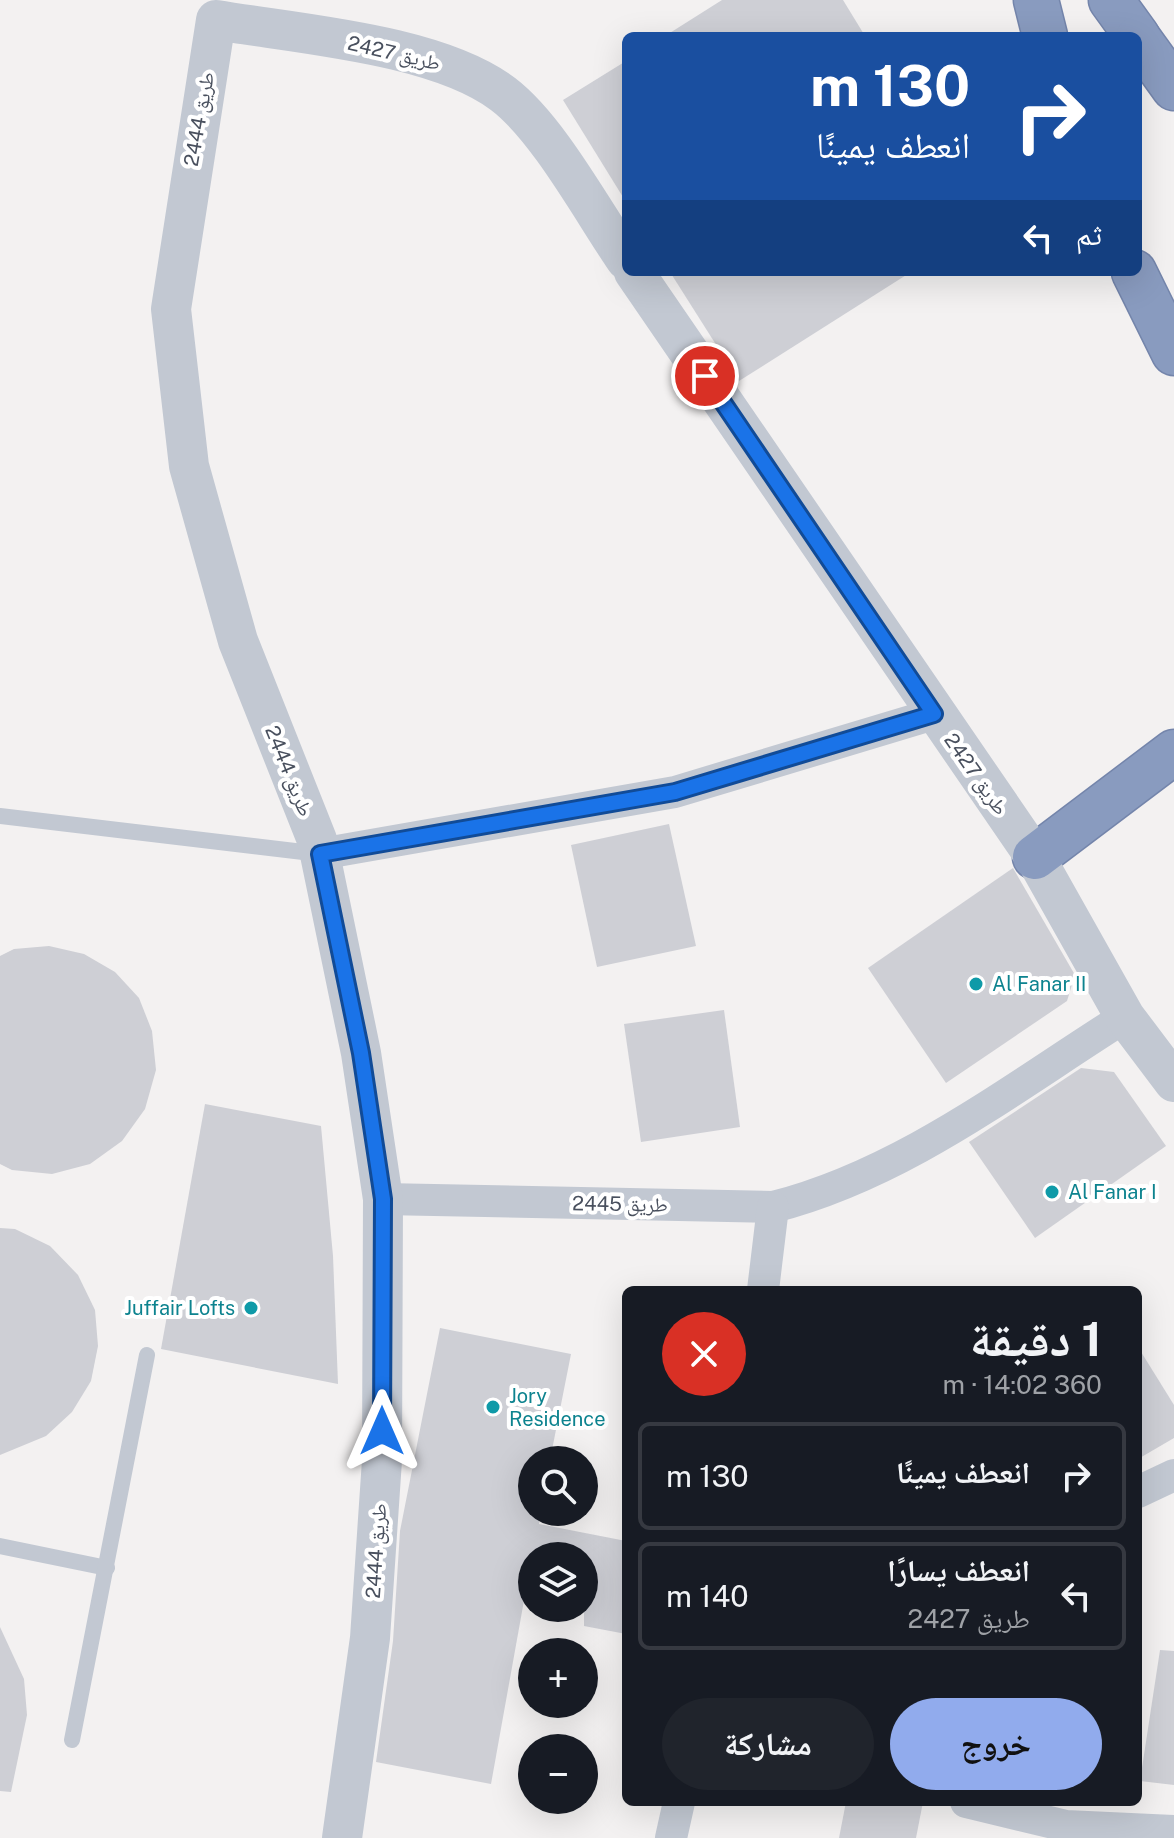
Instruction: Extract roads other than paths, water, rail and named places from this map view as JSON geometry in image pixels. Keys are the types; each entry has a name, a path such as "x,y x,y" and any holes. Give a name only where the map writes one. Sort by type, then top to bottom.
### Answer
{"highway":[{"path":"1036,0 1044,32"},
{"path":"1111,0 1133,32"},
{"path":"1142,44 1174,88"},
{"path":"1136,276 1174,353"},
{"path":"1035,857 1174,752"}],"street":[{"name":"طريق 2427","path":"218,10 429,58 469,73 504,95 544,139 622,254"},
{"name":"طريق 2444","path":"218,10 171,309 178,389 189,466 238,641 320,854 361,1053 383,1199 382,1460 370,1638 342,1838"},
{"name":"طريق 2427","path":"637,276 934,714 1035,857 1125,1017 1174,1082"},
{"path":"320,854 675,792 934,714"},
{"name":"طريق 2445","path":"383,1199 773,1207 824,1194 891,1165 1125,1017"},
{"path":"763,1286 773,1207"},
{"path":"1142,1490 1174,1475"},
{"path":"671,1838 678,1806"},
{"path":"983,1806 1066,1826 1174,1831"}],"lane":[{"path":"0,816 320,854"},
{"path":"72,1740 147,1355"},
{"path":"0,1546 107,1568"}],"place":[{"name":"Al Fanar II","path":"976,984"},
{"name":"Al Fanar I","path":"1052,1192"},
{"name":"Juffair Lofts","path":"251,1308"},
{"name":"Jory Residence","path":"493,1407"}]}
